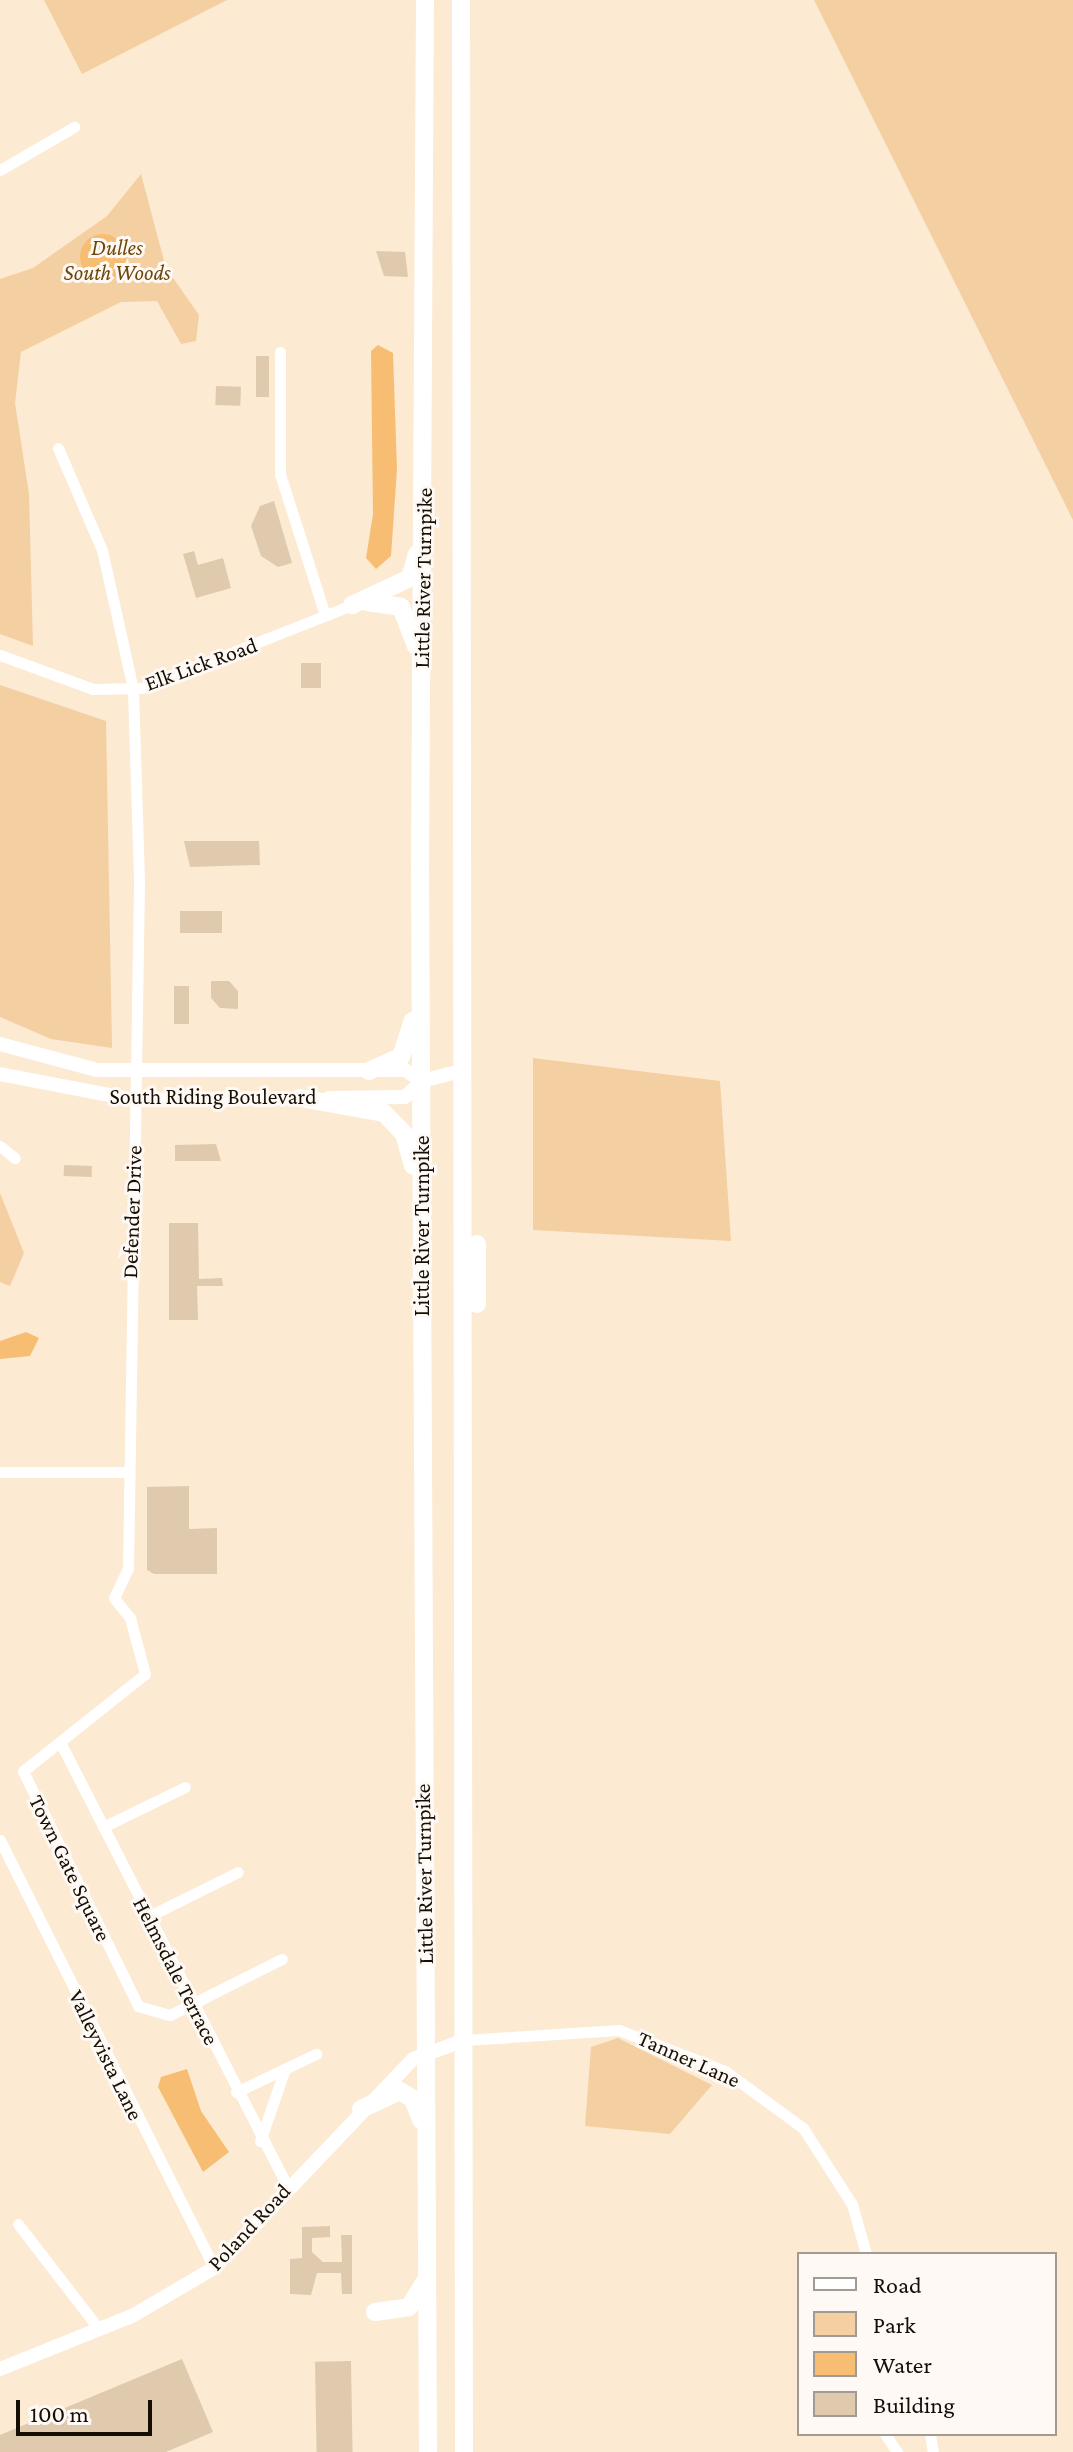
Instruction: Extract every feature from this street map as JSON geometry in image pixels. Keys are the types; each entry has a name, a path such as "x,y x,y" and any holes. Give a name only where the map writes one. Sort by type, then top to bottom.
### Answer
{"highway":[{"name":"Little River Turnpike","path":"425,0 421,974 428,2452"},
{"name":"Little River Turnpike","path":"461,0 464,2452"},
{"path":"352,605 410,578 425,506"},
{"path":"352,605 388,600 401,607 422,665"},
{"path":"369,1071 407,1050 421,974"},
{"path":"300,1098 368,1106 399,1126 412,1154 422,1239"},
{"path":"464,1457 474,1401 477,1244"},
{"path":"361,2109 394,2091 409,2095 426,2154"},
{"path":"375,2312 409,2307 427,2277"}],"street":[{"path":"0,170 74,127"},
{"path":"280,352 280,474 325,615"},
{"name":"Defender Drive","path":"58,448 102,550 133,689 137,1072 126,1472 128,1568 114,1598 134,1628 145,1677"},
{"name":"Elk Lick Road","path":"0,655 93,689 133,689 352,605"},
{"name":"South Riding Boulevard","path":"0,1044 70,1065 137,1072 405,1070 422,1081"},
{"name":"South Riding Boulevard","path":"0,1074 135,1100 405,1097 422,1081 461,1071"},
{"path":"0,1146 15,1158"},
{"path":"0,1472 126,1472"},
{"name":"Town Gate Square","path":"145,1677 23,1771 134,2000 157,2016 193,2004"},
{"name":"Helmsdale Terrace","path":"60,1742 260,2141 287,2185"},
{"path":"103,1827 185,1787"},
{"name":"Valleyvista Lane","path":"0,1840 214,2268"},
{"path":"149,1916 238,1872"},
{"path":"193,2004 282,1959"},
{"name":"Tanner Lane","path":"465,2040 619,2030 725,2071 803,2128 852,2204 865,2252"},
{"name":"Poland Road","path":"0,2369 99,2329 214,2268 287,2185 361,2109 425,2050 465,2040"},
{"path":"236,2092 316,2054"},
{"path":"260,2141 285,2069"},
{"path":"18,2224 99,2329"}],"green space":[{"path":"44,0 227,0 82,74"},
{"path":"814,0 1073,0 1073,520"},
{"name":"Dulles South Woods","path":"141,174 166,268 199,315 196,341 181,344 157,301 121,302 21,352 15,403 29,494 33,646 0,634 0,279 33,268 107,216"},
{"path":"0,685 106,721 112,1048 51,1039 0,1017"},
{"path":"533,1058 720,1081 731,1241 533,1230"},
{"path":"0,1193 24,1253 10,1286 0,1282"},
{"path":"618,2038 712,2085 670,2134 585,2126 591,2047"}],"water":[{"path":"103,234 119,241 126,257 119,273 103,280 87,273 80,257 87,241"},
{"path":"378,345 393,353 397,469 391,556 376,569 366,558 373,514 371,351"},
{"path":"26,1332 39,1338 30,1356 0,1359 0,1341"},
{"path":"187,2069 201,2111 229,2152 203,2172 158,2087 161,2077"}],"building":[{"path":"376,251 405,252 408,277 384,276"},
{"path":"256,356 269,356 269,397 256,397"},
{"path":"216,386 241,387 240,406 215,405"},
{"path":"274,501 292,563 278,567 261,556 251,526 260,506"},
{"path":"194,551 198,565 223,558 231,588 196,598 183,554"},
{"path":"301,663 321,663 321,688 301,688"},
{"path":"184,841 259,841 260,865 190,867"},
{"path":"180,911 222,911 222,933 180,933"},
{"path":"211,981 229,981 238,991 238,1009 220,1008 211,998"},
{"path":"174,986 189,986 189,1024 174,1024"},
{"path":"216,1144 221,1161 175,1161 175,1145"},
{"path":"64,1165 92,1166 92,1177 64,1176"},
{"path":"169,1223 198,1223 199,1279 222,1278 223,1286 197,1286 198,1320 169,1320"},
{"path":"189,1486 189,1529 217,1528 217,1574 154,1574 147,1570 147,1487"},
{"path":"330,2226 330,2237 312,2238 312,2252 323,2262 342,2262 341,2235 352,2235 352,2294 342,2294 341,2273 317,2273 311,2295 290,2294 290,2259 302,2258 302,2227"},
{"path":"182,2359 213,2432 166,2452 0,2452 0,2435"},
{"path":"351,2361 353,2452 317,2452 315,2362"}]}
